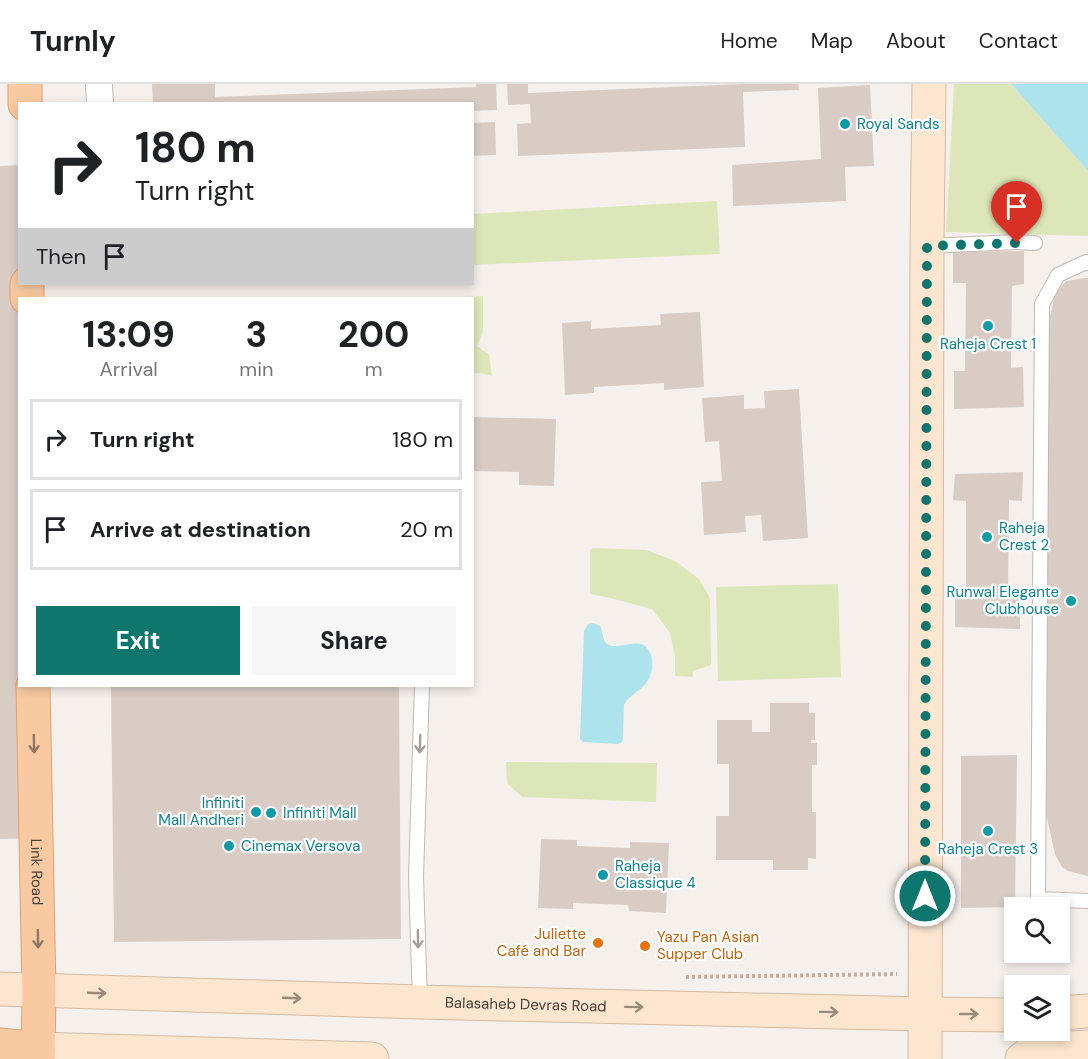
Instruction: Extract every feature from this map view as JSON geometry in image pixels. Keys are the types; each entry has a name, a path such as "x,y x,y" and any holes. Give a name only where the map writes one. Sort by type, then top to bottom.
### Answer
{"main road":[{"path":"25,84 25,102"},
{"path":"925,1059 929,84"},
{"name":"Link Road","path":"33,687 39,991 38,1054"},
{"name":"Balasaheb Devras Road","path":"0,989 420,1002 1004,1015"},
{"path":"1070,1012 1088,1011"},
{"path":"0,1045 38,1054 372,1059"},
{"path":"1022,1059 1034,1050 1088,1047"}],"street":[{"path":"99,84 100,102"}],"lane":[{"path":"927,246 1035,243"},
{"path":"1088,263 1058,275 1042,304 1038,887 1038,899 1088,901"},
{"path":"420,1002 416,877 422,687"}],"path":[{"path":"682,977 897,974"}],"green space":[{"path":"954,84 1011,84 1088,171 1088,236 946,232"},
{"path":"717,201 720,254 474,265 474,214"},
{"path":"483,296 483,331 477,346 489,355 492,376 474,373 474,297 458,297"},
{"path":"593,548 646,550 675,561 699,579 710,598 711,665 693,671 693,677 675,676 675,656 670,633 652,609 590,594 590,550"},
{"path":"838,584 841,677 718,681 716,587"},
{"path":"506,762 657,763 656,802 522,797 507,783"}],"water":[{"path":"1011,84 1088,84 1088,171"},
{"path":"593,623 600,626 606,643 611,646 640,644 645,646 652,657 652,669 647,682 624,705 623,738 618,744 583,742 580,739 584,631 588,624"}],"building":[{"path":"152,84 215,84 215,97 476,87 476,84 496,84 497,110 474,111 474,102 153,102"},
{"path":"507,84 528,84 528,93 743,84 798,84 799,90 743,92 745,147 518,156 517,124 531,123 530,104 508,105"},
{"name":"Royal Sands","path":"870,85 874,166 845,167 846,201 733,206 732,165 821,159 818,88"},
{"path":"495,122 496,155 474,156 474,123"},
{"path":"18,165 18,285 20,285 20,297 18,297 18,687 20,687 48,838 0,839 0,166"},
{"name":"Raheja Crest 1","path":"1024,251 1024,284 1012,286 1011,368 1023,367 1024,407 954,409 954,371 965,371 966,283 953,283 953,252"},
{"path":"1088,278 1088,876 1068,871 1062,867 1055,854 1046,814 1049,321 1055,294 1066,281"},
{"path":"700,312 704,387 664,390 664,383 594,387 594,393 565,395 562,323 591,321 591,329 661,325 660,314"},
{"path":"799,389 808,538 763,541 761,515 745,516 746,532 704,535 701,482 722,481 719,441 705,442 702,398 744,395 744,409 765,408 764,391"},
{"path":"474,417 556,419 554,486 519,485 519,472 474,471"},
{"name":"Raheja Crest 2","path":"1023,472 1022,501 1009,500 1008,590 1020,590 1020,629 955,627 955,589 966,589 966,501 953,500 955,474"},
{"name":"Infiniti Mall Andheri","path":"111,687 399,687 401,939 114,942"},
{"path":"770,703 809,703 809,713 815,713 815,740 811,740 811,743 817,743 817,765 812,765 812,812 816,812 816,859 808,858 808,870 773,870 773,860 716,860 716,816 729,816 729,764 717,764 717,720 752,720 752,732 770,732"},
{"name":"Raheja Crest 3","path":"1017,755 1015,897 1004,897 1004,907 961,908 961,756"},
{"name":"Raheja Classique 4","path":"541,839 577,840 577,846 630,848 630,842 669,843 666,913 629,911 628,905 573,903 573,909 538,908"}],"place":[{"name":"Royal Sands","path":"845,124"},
{"name":"Raheja Crest 1","path":"988,326"},
{"name":"Raheja Crest 2","path":"987,537"},
{"name":"Runwal Elegante Clubhouse","path":"1071,601"},
{"name":"Infiniti Mall Andheri","path":"256,812"},
{"name":"Infiniti Mall","path":"271,813"},
{"name":"Raheja Crest 3","path":"988,831"},
{"name":"Cinemax Versova","path":"229,846"},
{"name":"Raheja Classique 4","path":"603,875"},
{"name":"Juliette Café and Bar","path":"598,943"},
{"name":"Yazu Pan Asian Supper Club","path":"645,946"}],"route":[{"path":"925,896 927,246 1017,243"}]}
